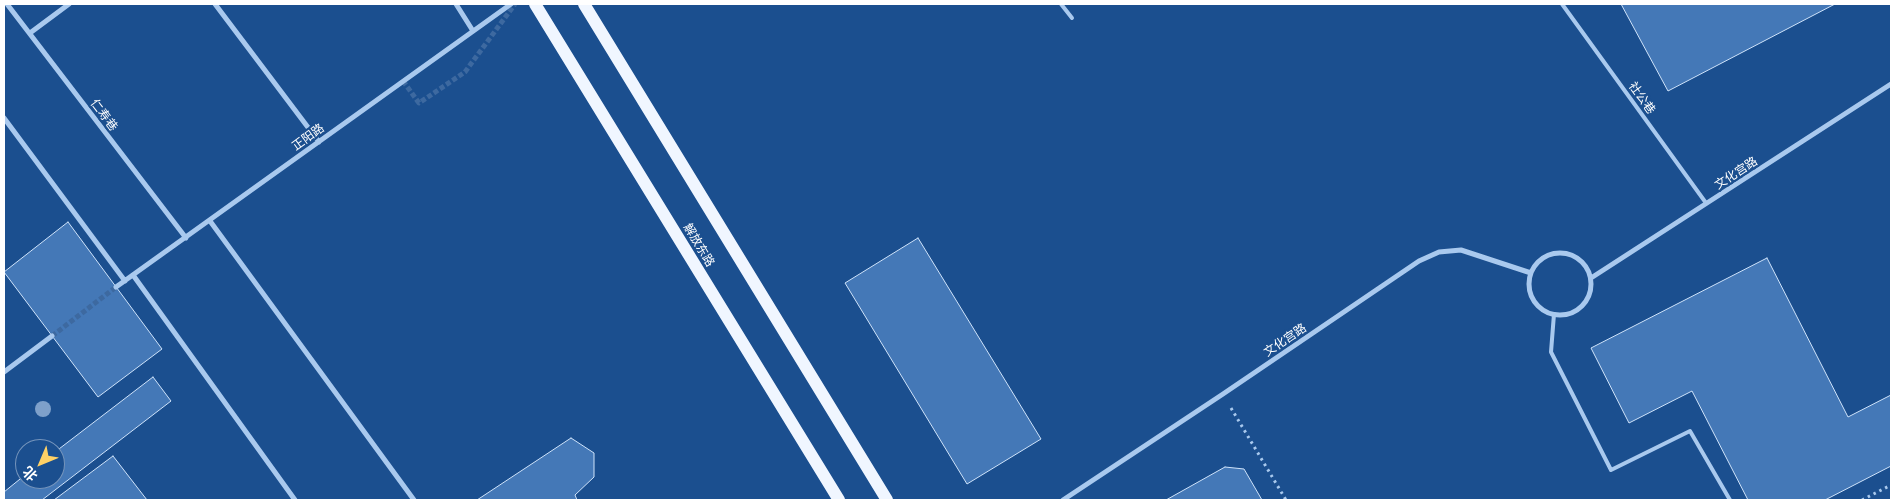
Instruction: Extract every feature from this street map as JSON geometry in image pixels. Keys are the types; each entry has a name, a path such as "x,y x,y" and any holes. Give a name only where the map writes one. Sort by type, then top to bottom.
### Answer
{"main road":[{"name":"解放东路","path":"535,4 839,500"},
{"path":"584,4 887,500"}],"street":[{"name":"仁寿巷","path":"7,4 186,238"},
{"path":"30,33 69,4"},
{"path":"215,4 319,142"},
{"path":"456,4 473,31"},
{"name":"正阳路","path":"116,287 511,4"},
{"name":"文化宫路","path":"1591,278 1891,84"},
{"path":"4,118 125,281"},
{"path":"210,221 414,500"},
{"name":"文化宫路","path":"1063,500 1418,261 1440,252 1461,250 1531,273"},
{"path":"1554,253 1573,255 1581,261 1591,278 1588,298 1582,306 1564,314 1554,314 1544,310 1536,303 1531,294 1529,284 1531,273 1536,264 1544,257 1554,253"},
{"path":"133,275 295,500"},
{"path":"4,372 52,336"}],"lane":[{"path":"1061,4 1072,18"},
{"name":"社公巷","path":"1562,4 1706,203"},
{"path":"1554,314 1551,352 1611,470 1690,431 1730,500"}],"path":[{"path":"1223,394 1286,500"},
{"path":"1862,500 1891,485"}],"building":[{"path":"1621,4 1835,4 1668,91"},
{"path":"68,222 162,349 98,397 4,272"},
{"path":"918,238 1041,439 967,484 845,283"},
{"path":"1767,258 1848,417 1891,395 1891,466 1825,500 1748,500 1692,391 1629,423 1591,348"},
{"path":"153,377 171,401 65,482 65,444"},
{"path":"571,438 594,453 594,477 575,495 577,500 477,500"},
{"path":"113,456 147,500 54,500"},
{"path":"1225,467 1244,469 1262,500 1166,500"},
{"path":"15,483 15,489 56,489 42,500 4,500 4,492"}],"tunnel":[{"path":"403,81 419,103 465,72 515,4"},
{"path":"52,336 116,287"}]}
